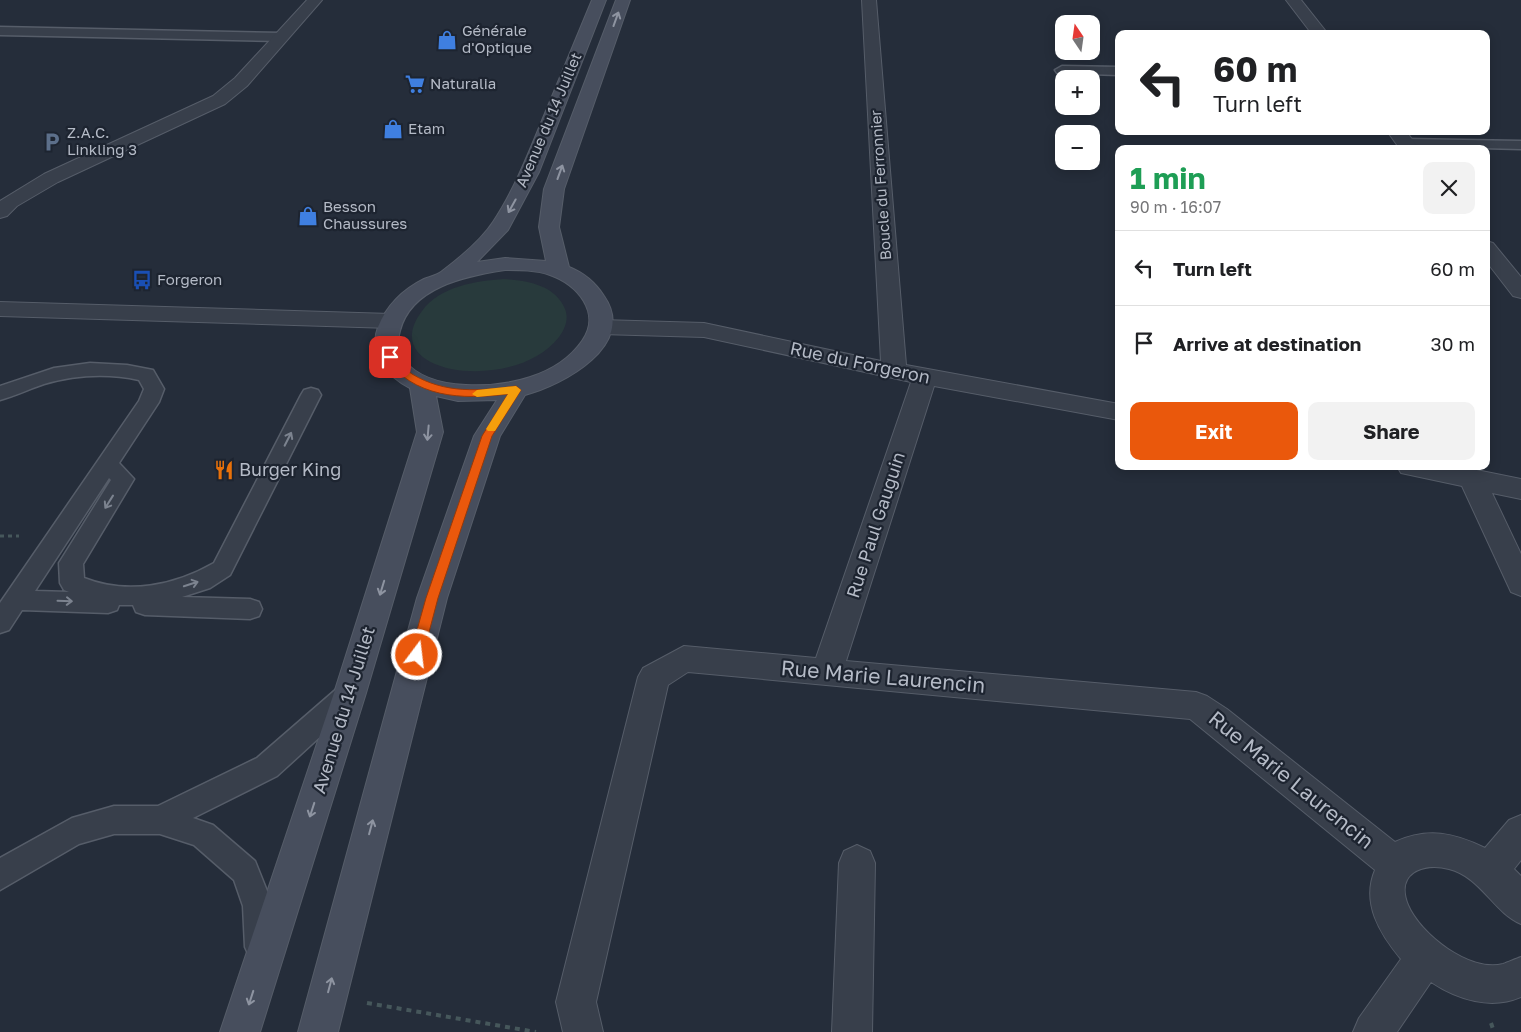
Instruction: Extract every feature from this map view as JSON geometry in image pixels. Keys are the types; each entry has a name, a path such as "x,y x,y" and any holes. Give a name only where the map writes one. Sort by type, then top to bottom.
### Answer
{"main road":[{"name":"Avenue du 14 Juillet","path":"448,276 477,252 501,226 530,172 599,0"},
{"name":"Avenue du 14 Juillet","path":"559,271 548,227 554,189 623,0"},
{"path":"505,264 534,265 559,271 579,280 593,293 601,309 601,327 592,346 573,364 547,379 516,390 474,394 450,392 422,385 402,372 390,357 386,339 390,321 404,303 423,288 448,276 476,267 505,264"},
{"name":"Avenue du 14 Juillet","path":"240,1032 350,693 430,432 422,385"},
{"path":"318,1032 432,598 487,436 516,390"}],"street":[{"path":"0,212 10,202 50,178 219,100 241,82 315,0"},
{"name":"Boucle du Ferronnier","path":"869,0 894,371"},
{"path":"1293,0 1317,30"},
{"path":"1490,252 1521,291"},
{"path":"0,309 390,321"},
{"name":"Rue du Forgeron","path":"601,327 704,330 894,371 1115,411"},
{"name":"Rue Paul Gauguin","path":"826,672 925,377"},
{"path":"1429,470 1521,489"},
{"path":"1472,479 1521,584"},
{"name":"Rue Marie Laurencin","path":"580,1017 654,677 684,659 1196,706 1216,719 1395,864"},
{"path":"1490,871 1521,832"},
{"path":"1521,905 1511,890 1490,871 1468,858 1439,850 1425,849 1407,854 1395,864 1388,879 1388,897 1395,918 1408,938 1426,957 1450,973 1477,983 1500,984 1521,976"},
{"path":"852,1032 857,863"},
{"path":"1373,1032 1426,957"}],"lane":[{"path":"0,31 282,38"},
{"path":"1100,71 1115,71"},
{"path":"1404,141 1521,145"},
{"path":"0,393 41,377 93,368 126,370 146,375 154,389 149,402 0,623"},
{"path":"107,464 122,479 71,563 72,583 102,595 154,596 202,581 222,569 311,395"},
{"path":"16,600 250,609"},
{"path":"160,820 267,767 350,693"},
{"path":"3,864 72,832 114,820 160,820 203,836 245,871 258,906 262,966"}],"path":[{"path":"326,996 536,1032"}],"shaded area":[{"path":"504,279 531,283 548,289 555,294 565,309 566,324 563,331 539,355 513,366 484,371 456,370 432,363 417,350 412,333 422,311 438,296 448,290 470,283"}],"slow traffic":[{"path":"477,394 516,390 492,429"}],"place":[{"name":"Générale d'Optique","path":"447,40"},
{"name":"Naturalia","path":"415,84"},
{"name":"Etam","path":"393,129"},
{"name":"Z.A.C. Linkling 3","path":"52,142"},
{"name":"Besson Chaussures","path":"308,216"},
{"name":"Forgeron","path":"142,280"},
{"name":"Burger King","path":"224,470"}],"route":[{"path":"390,357 402,372 422,385 450,392 482,394 516,390 487,436 432,598 417,655"}]}
